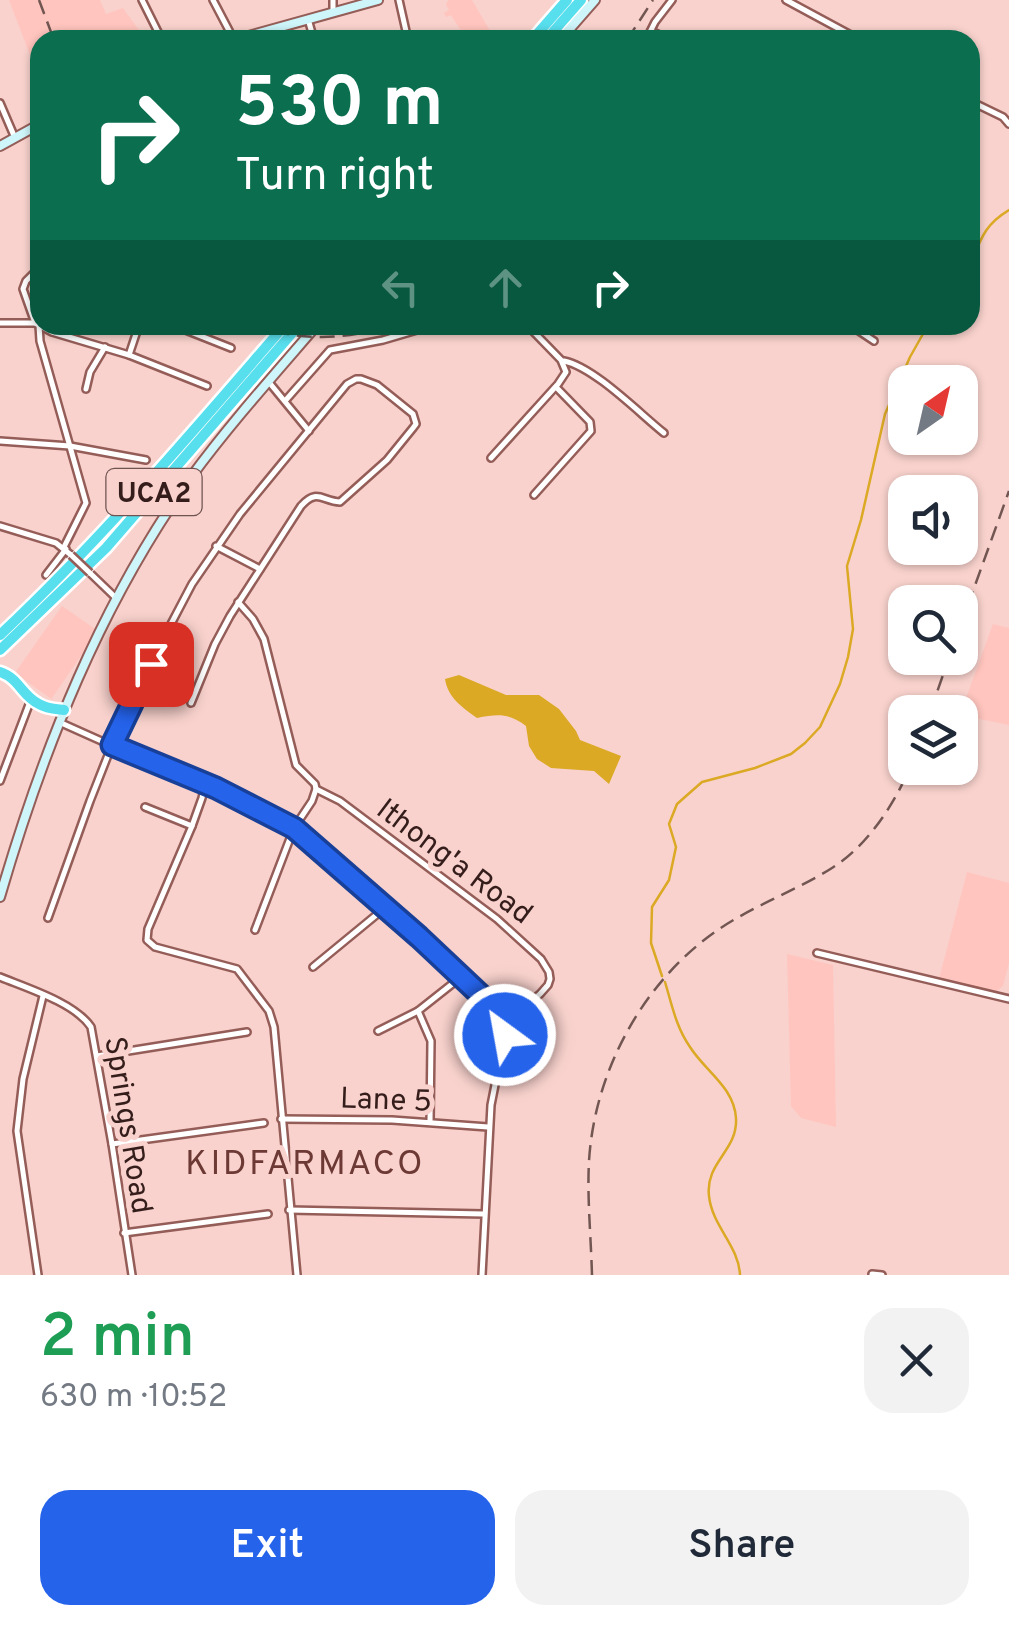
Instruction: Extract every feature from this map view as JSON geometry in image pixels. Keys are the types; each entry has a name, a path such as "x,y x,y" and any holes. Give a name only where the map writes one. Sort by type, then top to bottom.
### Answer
{"highway":[{"path":"541,30 567,0"},
{"path":"555,30 581,0"},
{"name":"UCA2","path":"0,635 118,516 276,335"},
{"name":"UCA2","path":"0,650 106,548 290,335"},
{"path":"0,672 12,676 32,699 64,710"}],"main road":[{"path":"268,30 378,0"},
{"path":"569,30 596,0"},
{"path":"0,146 30,130"},
{"path":"0,897 38,774 116,598 184,488 308,335"}],"street":[{"path":"142,0 157,30"},
{"path":"214,0 229,30"},
{"path":"332,0 333,13"},
{"path":"399,0 406,30"},
{"path":"652,30 672,0"},
{"path":"786,0 842,30"},
{"path":"308,18 311,30"},
{"path":"0,103 15,138"},
{"path":"980,106 1009,124"},
{"path":"30,278 23,289 30,306"},
{"path":"0,324 30,324"},
{"path":"39,335 86,502 67,551 46,576"},
{"path":"63,335 129,355 207,386"},
{"path":"129,355 135,335"},
{"path":"198,335 231,348"},
{"path":"285,401 330,350 400,335"},
{"path":"491,458 566,372 561,360 536,335"},
{"path":"865,335 874,341"},
{"path":"86,389 90,372 105,347"},
{"path":"561,360 588,371 664,433"},
{"path":"48,918 112,745 180,604 216,546 347,384 356,378 377,385 413,414 416,424 387,460 340,502 316,495 307,499 238,602 190,702"},
{"path":"268,381 310,431"},
{"path":"534,495 591,431 590,422 556,386"},
{"path":"0,440 70,446 146,460"},
{"path":"0,526 50,541 67,551 116,598"},
{"path":"216,546 260,569"},
{"path":"238,602 264,640 296,766 316,789 294,828 254,930"},
{"path":"0,781 32,699"},
{"path":"59,722 205,784 294,828 488,1002 506,1024 493,1090 482,1275"},
{"path":"205,784 147,940 155,947 231,966 243,974 269,1011 297,1275"},
{"name":"Ithong'a Road","path":"316,789 340,801 497,918 542,959 549,972 548,985 506,1024"},
{"path":"145,807 192,826"},
{"path":"313,967 386,908"},
{"path":"817,954 1009,1000"},
{"name":"Springs Road","path":"0,977 64,1006 91,1027 132,1275"},
{"path":"378,1031 418,1010 460,977"},
{"path":"38,1275 17,1131 23,1078 43,996"},
{"path":"418,1010 431,1041 430,1122"},
{"path":"96,1056 247,1032"},
{"name":"Lane 5","path":"282,1119 490,1127"},
{"path":"112,1144 264,1122"},
{"path":"290,1210 484,1214"},
{"path":"124,1233 268,1214"},
{"path":"872,1274 882,1275"}],"shaded area":[{"path":"9,0 100,0 106,14 123,8 139,30 30,30 30,55"},
{"path":"448,0 472,0 490,30 461,30 451,15 446,17"},
{"path":"62,606 98,631 53,700 15,673"},
{"path":"993,624 1009,628 1009,725 978,719 978,695 967,695 975,675 978,675"},
{"path":"459,675 506,695 539,695 559,709 580,740 621,756 609,784 594,771 551,768 537,759 529,746 526,726 514,719 497,715 477,718 449,692 445,679"},
{"path":"967,872 1009,883 1009,963 1003,986 993,994 939,979"},
{"path":"787,954 833,965 836,1127 801,1118 791,1106"}],"waterway":[{"path":"980,242 989,227 1009,210"},
{"path":"662,976 651,943 652,907 669,880 676,847 669,824 677,804 702,782 791,754 820,727 840,684 853,629 847,566 885,414 922,335"},
{"path":"665,982 685,1039 725,1088 734,1107 735,1129 712,1174 709,1196 740,1275"}],"railway":[{"path":"39,0 50,30"},
{"path":"634,30 653,0"},
{"path":"299,335 345,335"},
{"path":"975,585 1009,491"},
{"path":"936,695 943,675"},
{"path":"592,1275 589,1161 594,1124 603,1088 633,1021 654,990 706,938 845,859 868,836 902,785"}],"district":[{"name":"KIDFARMACO","path":"305,1162"}],"route":[{"path":"151,664 112,745 216,788 294,828 488,1002 506,1024 505,1035"}]}
